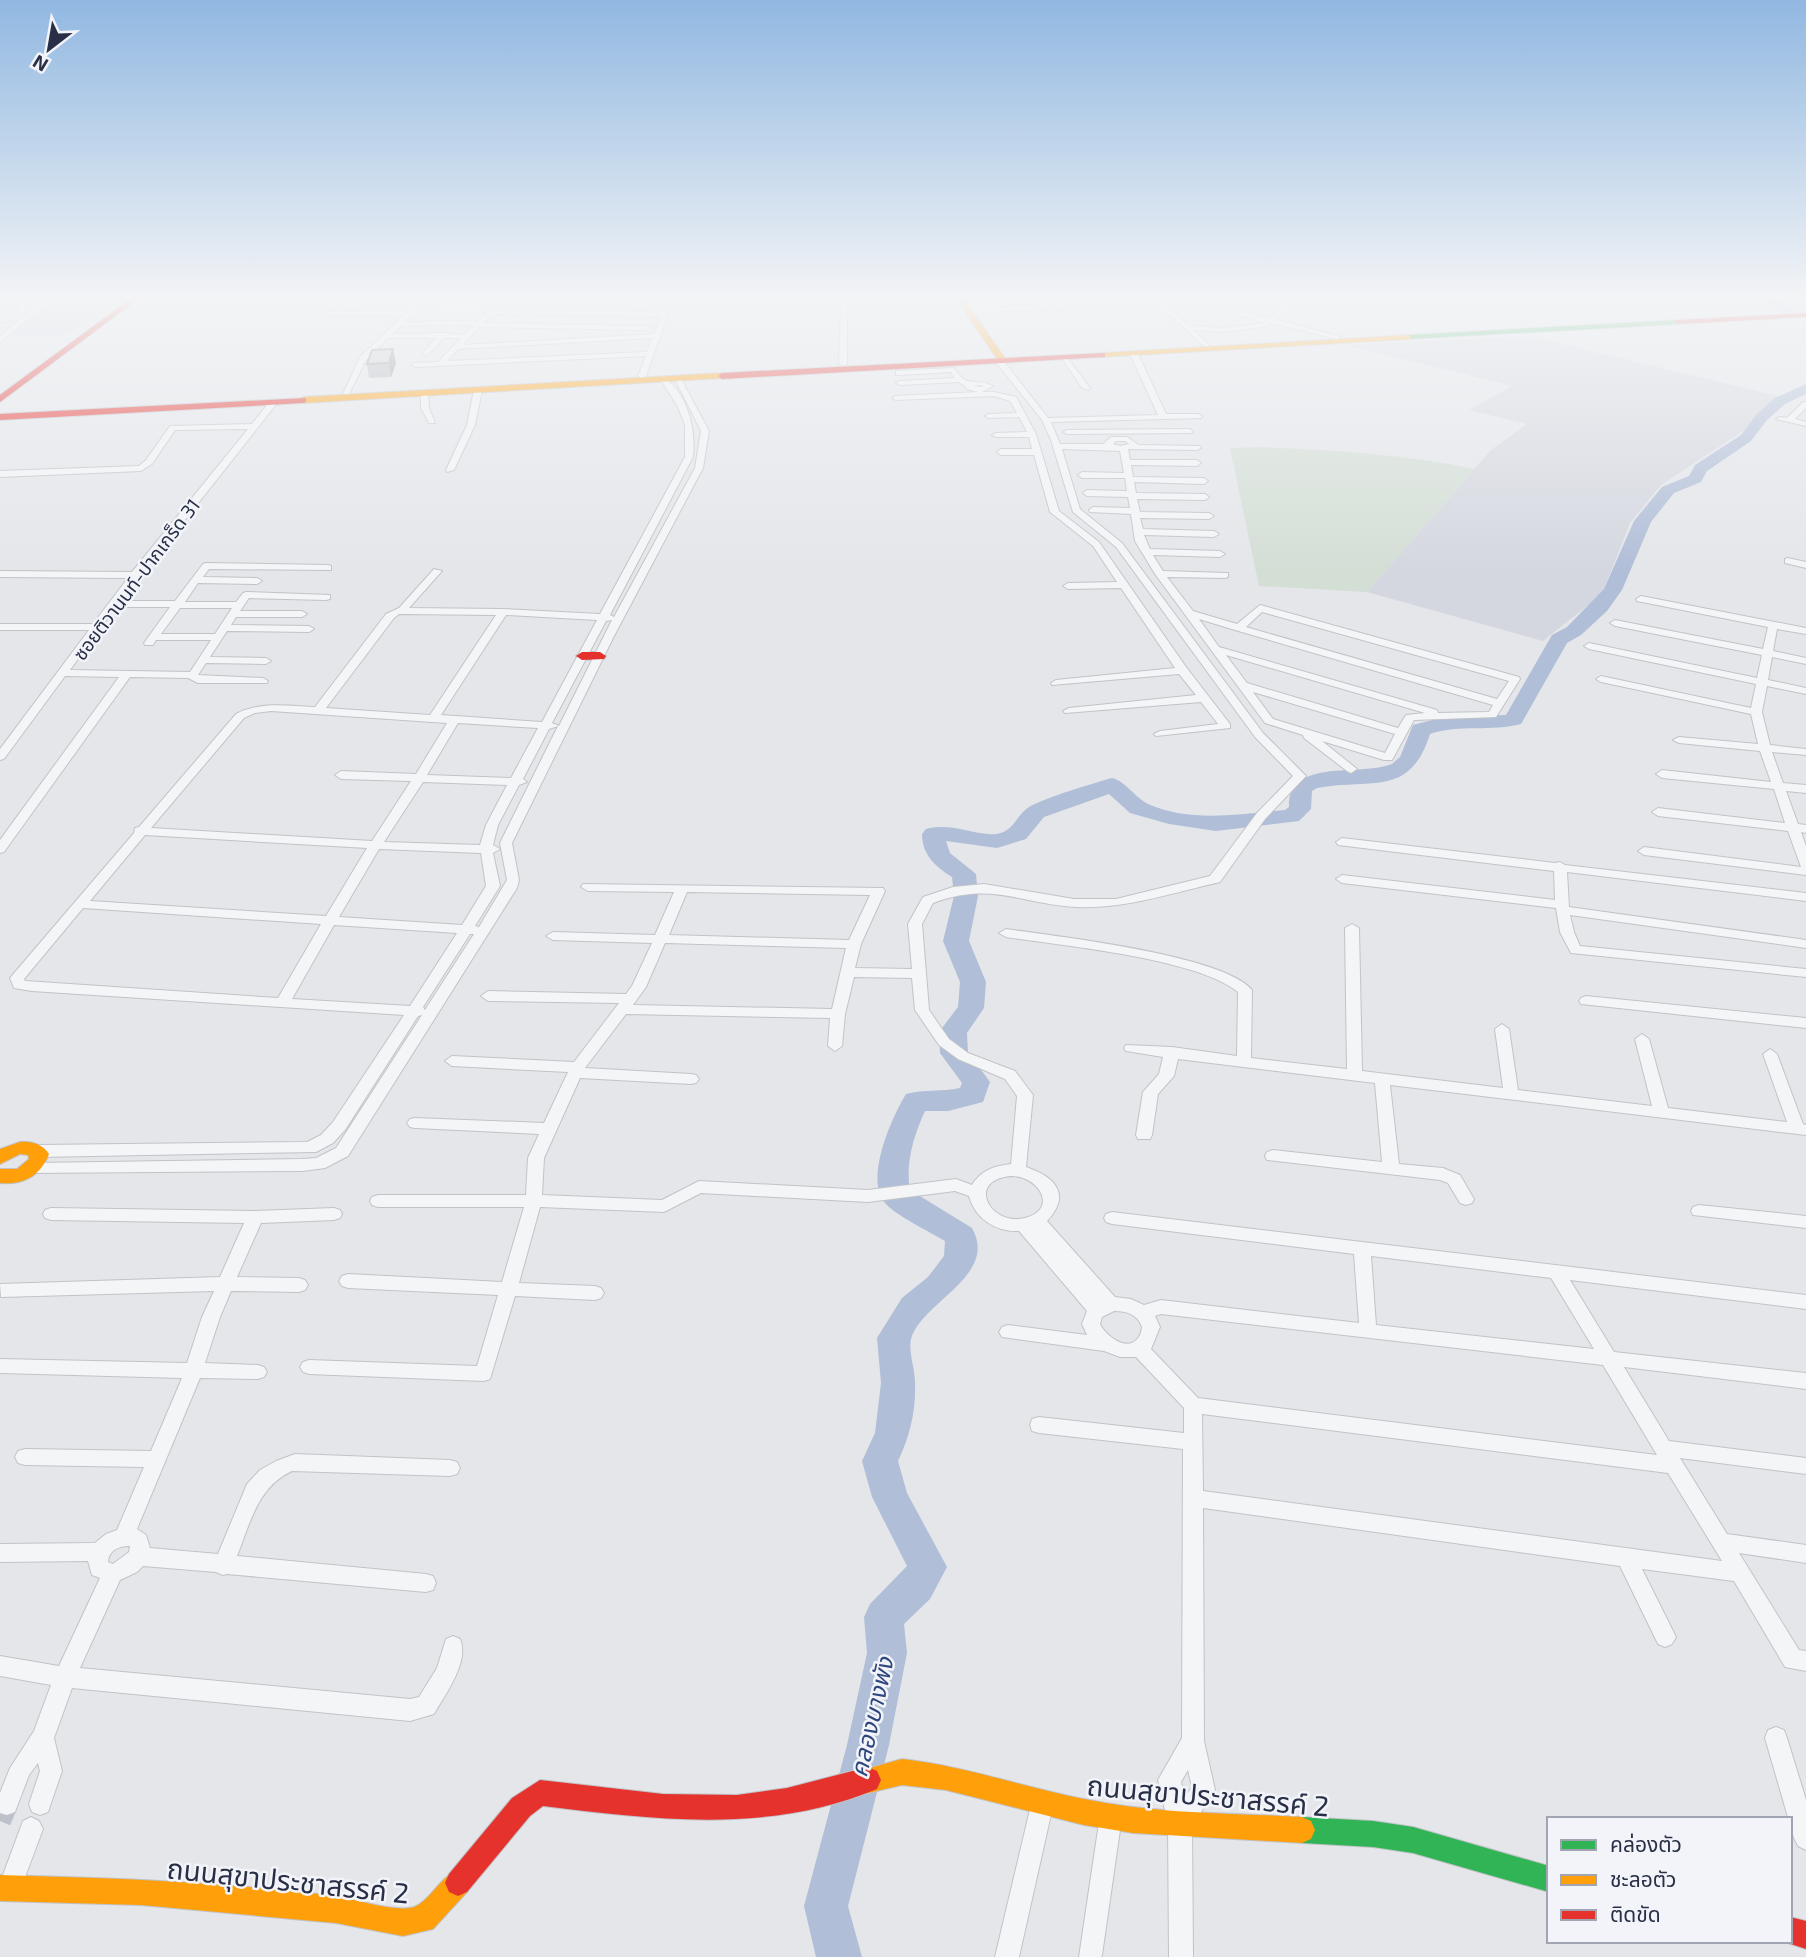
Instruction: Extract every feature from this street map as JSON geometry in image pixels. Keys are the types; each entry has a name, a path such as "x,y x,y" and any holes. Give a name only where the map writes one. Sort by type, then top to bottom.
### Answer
{"main road":[{"path":"0,399 15,388"},
{"path":"0,417 414,388"},
{"path":"0,411 504,388"},
{"path":"582,656 600,656"},
{"path":"0,1158 20,1148 38,1151 40,1159 33,1169 19,1176 0,1176"},
{"name":"ถนนสุขาประชาสรรค์ 2","path":"5,1888 141,1892 336,1910 402,1922 423,1919 440,1904 521,1807 540,1793 650,1806 737,1808 774,1804 902,1772 946,1777 1111,1816 1180,1823 1373,1834 1413,1840 1547,1878"}],"street":[{"path":"346,392 348,388"},
{"path":"38,1151 310,1148 327,1139 339,1126 493,886 486,849 492,825 689,457 692,442 688,415 671,388"},
{"path":"33,1169 302,1165 319,1164 342,1153 513,880 506,843 619,618 699,468 705,431 673,388"},
{"path":"896,398 980,388"},
{"path":"994,388 1013,399 1032,434 1055,512 1096,544 1182,670 1226,726 1160,734"},
{"path":"1018,1170 1025,1095 1010,1075 962,1056 944,1042 922,1010 915,924 928,900 953,891 984,888 1074,903 1116,903 1215,879 1259,820 1300,776 1259,735 1119,545 1076,510 1056,443 1046,420 1023,388"},
{"path":"1150,388 1163,416"},
{"path":"450,470 471,425 478,390"},
{"path":"424,393 425,408 432,421"},
{"name":"ซอยติวานนท์-ปากเกร็ด 31","path":"0,757 135,575 275,399"},
{"path":"1806,404 1784,420 1806,424"},
{"path":"989,416 1022,415"},
{"path":"1046,420 1198,416"},
{"path":"0,474 141,468 149,462 173,428 254,426"},
{"path":"1056,443 1110,444 1189,431"},
{"path":"1067,432 1196,448"},
{"path":"996,435 1032,434"},
{"path":"1125,441 1138,532 1147,552 1160,574 1269,721 1388,758 1410,717 1492,715 1516,679 1260,608 1239,628"},
{"path":"1001,452 1037,452"},
{"path":"1127,463 1197,463"},
{"path":"1083,475 1204,481"},
{"path":"1087,493 1205,497"},
{"path":"1093,510 1209,516"},
{"path":"1138,532 1214,534"},
{"path":"1147,552 1220,554"},
{"path":"1788,561 1806,565"},
{"path":"309,629 151,640 206,566 328,568"},
{"path":"318,711 390,616 403,610 437,571"},
{"path":"0,574 135,575"},
{"path":"1160,574 1225,575"},
{"path":"195,580 257,581"},
{"path":"1068,586 1122,585"},
{"path":"193,675 246,595 326,597"},
{"path":"1641,599 1806,631"},
{"path":"114,604 178,604 302,614"},
{"path":"403,610 619,618"},
{"path":"434,718 503,612"},
{"path":"1191,614 1500,702"},
{"path":"1615,623 1806,661"},
{"path":"1773,625 1756,712 1765,748 1806,864"},
{"path":"0,627 98,627"},
{"path":"1589,646 1806,691"},
{"path":"1216,649 1447,716"},
{"path":"205,660 266,661"},
{"path":"1056,683 1182,670"},
{"path":"64,673 193,675"},
{"path":"0,849 127,674"},
{"path":"193,675 193,678 198,680 263,681"},
{"path":"1601,679 1756,712"},
{"path":"1244,686 1402,733"},
{"path":"1069,711 1204,698"},
{"path":"431,1011 19,985 17,978 139,831 240,716 252,710 271,708 565,727"},
{"path":"283,1002 376,844 422,778 455,719"},
{"path":"1301,731 1351,769"},
{"path":"1679,740 1806,752"},
{"path":"1662,774 1806,789"},
{"path":"341,775 536,783"},
{"path":"1658,812 1806,828"},
{"path":"139,831 506,848"},
{"path":"1342,842 1806,897"},
{"path":"1644,851 1806,871"},
{"path":"1560,866 1570,940 1574,948 1581,952 1806,973"},
{"path":"1342,879 1564,907 1806,944"},
{"path":"588,887 878,891 854,944 838,1014 835,1046"},
{"path":"309,1367 484,1374 534,1201 536,1158 577,1070 639,987 682,889"},
{"path":"78,904 483,931"},
{"path":"1352,928 1355,1075"},
{"path":"1006,933 1199,966 1237,981 1245,990 1244,1061"},
{"path":"553,936 854,944"},
{"path":"848,972 919,974"},
{"path":"488,996 838,1014"},
{"path":"1586,1001 1806,1023"},
{"path":"1502,1029 1511,1093"},
{"path":"1642,1039 1661,1111"},
{"path":"1131,1048 1802,1129"},
{"path":"1144,1135 1151,1092 1166,1076 1172,1052"},
{"path":"1770,1054 1802,1129"},
{"path":"452,1061 691,1079"},
{"path":"1382,1079 1391,1167"},
{"path":"415,1123 549,1129"},
{"path":"1273,1156 1391,1167 1449,1176 1466,1199"},
{"path":"1018,1170 1036,1175 1049,1187 1052,1202 1050,1209 1030,1223 1012,1225 990,1217 982,1210 977,1193 987,1177 1001,1171 1018,1170"},
{"path":"378,1201 534,1201 664,1206 699,1187 868,1196 956,1185 977,1193"},
{"path":"1699,1211 1806,1222"},
{"path":"51,1214 255,1217 334,1214"},
{"path":"124,1536 194,1371 225,1284 255,1217"},
{"path":"1112,1218 1806,1301"},
{"path":"1030,1223 1104,1307"},
{"path":"1362,1247 1368,1331"},
{"path":"1555,1270 1793,1660 1806,1661"},
{"path":"348,1281 595,1293"},
{"path":"1,1290 225,1284 299,1285"},
{"path":"1008,1332 1103,1344 1121,1351 1139,1348 1151,1336 1152,1327 1143,1312 1128,1304 1104,1307 1091,1323 1096,1338 1103,1344"},
{"path":"1143,1312 1161,1307 1806,1381"},
{"path":"1139,1348 1193,1405 1669,1456 1806,1466"},
{"path":"0,1366 258,1372"},
{"path":"1180,1823 1204,1790 1193,1741 1193,1405"},
{"path":"1039,1425 1193,1442"},
{"path":"25,1457 157,1459"},
{"path":"223,1566 254,1490 261,1480 281,1466 295,1462 450,1468"},
{"path":"1193,1497 1740,1573"},
{"path":"7,1804 21,1768 43,1738 65,1677 113,1573 132,1564 139,1556 139,1541 124,1536 114,1538 99,1552 99,1568 113,1573"},
{"path":"1722,1542 1806,1554"},
{"path":"0,1553 99,1552"},
{"path":"139,1556 426,1583"},
{"path":"1626,1557 1665,1637"},
{"path":"0,1666 65,1677 410,1710 426,1706 447,1672 453,1646"},
{"path":"40,1804 51,1771 43,1738"},
{"path":"1776,1738 1806,1838"},
{"path":"1181,1957 1180,1823 1169,1780 1193,1741"},
{"path":"1007,1957 1043,1801"},
{"path":"1090,1955 1111,1816"},
{"path":"5,1888 32,1829"}],"shaded area":[{"path":"1508,388 1746,388 1782,397 1746,429 1661,485 1630,523 1602,594 1543,641 1367,592 1491,450 1527,424 1469,410"},
{"path":"1258,447 1393,456 1474,469 1367,592 1259,586 1230,448"}],"waterway":[{"name":"คลองบางพัง","path":"839,1957 826,1906 868,1745 887,1653 884,1617 916,1586 928,1567 890,1497 880,1461 893,1433 898,1383 894,1338 914,1307 939,1286 960,1259 961,1236 896,1196 894,1173 897,1147 916,1101 948,1101 973,1095 976,1082 954,1053 953,1032 971,1008 973,982 956,941 966,896 964,874 938,853 934,834 964,835 997,841 1018,834 1036,812 1112,785 1138,808 1169,817 1216,824 1291,816 1300,809 1302,789 1310,783 1391,773 1400,769 1411,757 1421,730 1444,724 1514,720 1559,639 1574,631 1600,607 1613,590 1643,521 1668,490 1695,479 1701,468 1746,438 1762,417 1780,401 1805,388"}],"tunnel":[{"path":"0,1821 7,1804"}],"traffic: fast":[{"path":"1302,1830 1373,1834 1413,1840 1547,1878"}],"traffic: slow":[{"path":"303,400 507,388"},
{"path":"0,1158 20,1148 40,1154 34,1166 25,1173 0,1176"},
{"path":"868,1780 902,1772 946,1777 1084,1812 1133,1820 1302,1830"},
{"path":"0,1888 141,1892 336,1910 403,1922 423,1919 458,1883"}],"traffic: jam":[{"path":"0,399 14,388"},
{"path":"0,417 303,400"},
{"path":"582,656 600,656"},
{"path":"458,1883 521,1807 540,1793 663,1807 712,1809 754,1807 787,1801 868,1780"},
{"path":"1792,1932 1806,1935"}]}
